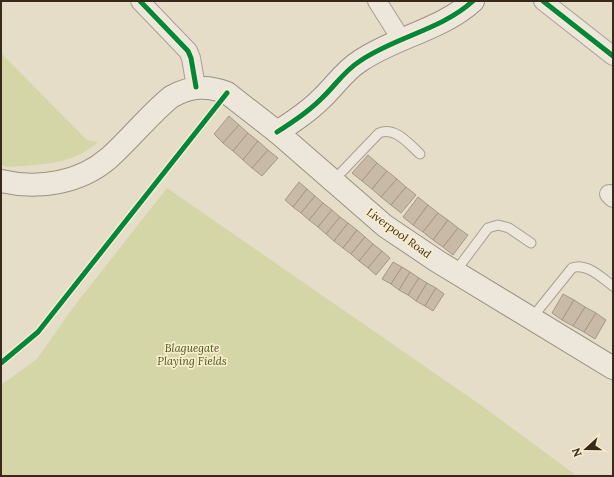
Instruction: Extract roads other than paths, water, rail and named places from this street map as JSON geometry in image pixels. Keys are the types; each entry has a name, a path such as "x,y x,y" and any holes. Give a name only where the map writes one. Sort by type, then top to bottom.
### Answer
{"main road":[{"path":"277,132 301,117 322,99 341,75 358,62 374,52 452,16 473,1"},
{"name":"Liverpool Road","path":"1,181 21,185 48,184 85,173 110,157 171,97 179,92 196,87 212,88 227,93 277,132 385,226 455,272 613,368"}],"street":[{"path":"140,1 188,52 191,58 196,87"},
{"path":"376,1 401,39"},
{"path":"543,1 613,56"}],"lane":[{"path":"333,181 379,133 386,130 392,131 420,154"},
{"path":"455,272 488,228 498,225 509,228 531,243"},
{"path":"531,318 572,268 578,265 584,267 613,286"}],"park label":[{"name":"Blaguegate Playing Fields","path":"192,354"}]}
